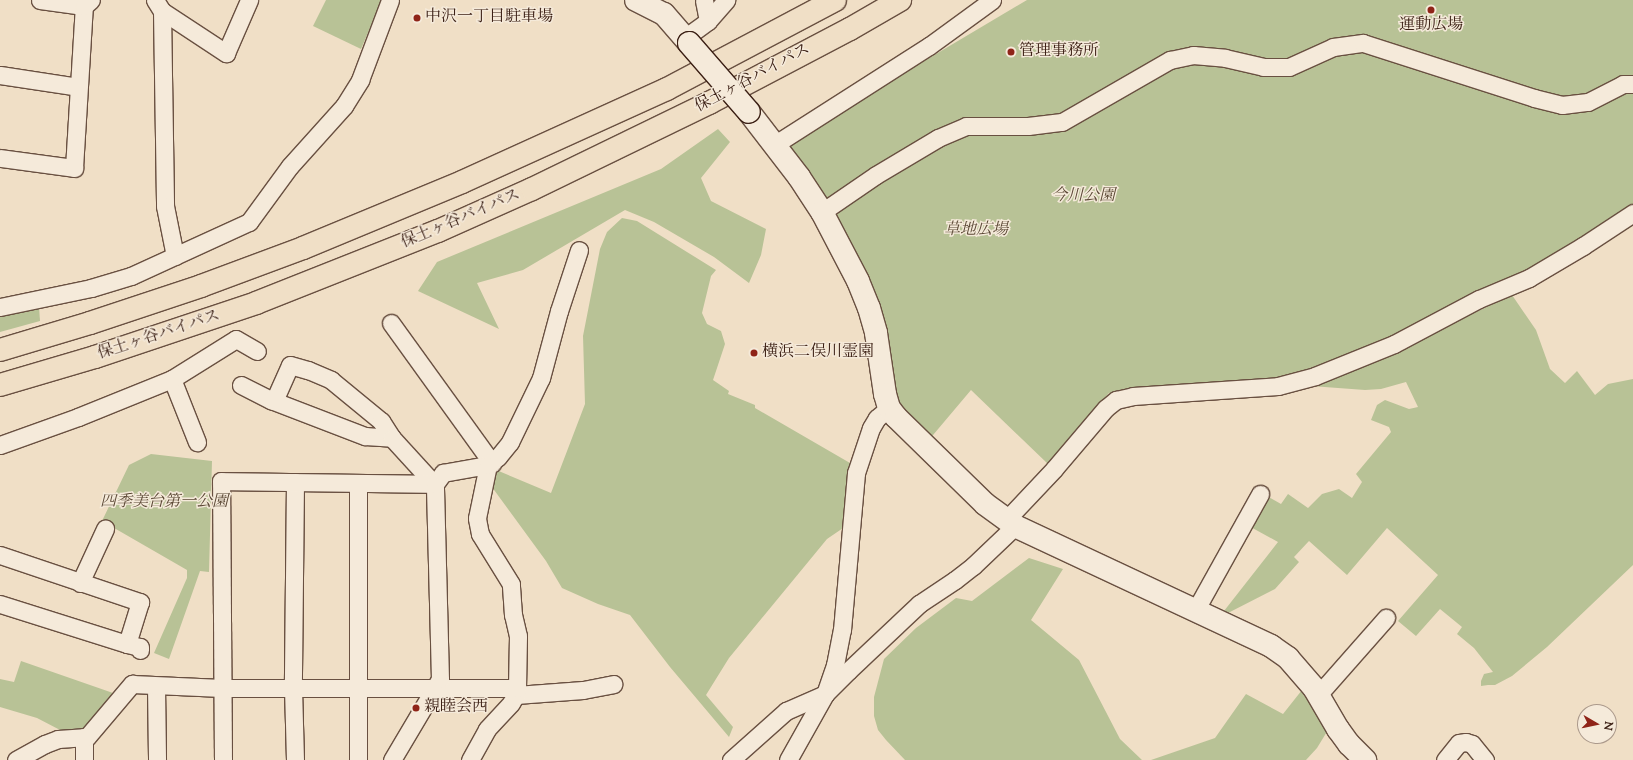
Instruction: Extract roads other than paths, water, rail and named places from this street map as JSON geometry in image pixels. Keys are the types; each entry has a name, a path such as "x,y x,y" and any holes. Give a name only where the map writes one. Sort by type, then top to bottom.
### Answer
{"highway":[{"name":"保土ヶ谷バイパス","path":"0,350 90,323 201,286 303,248 462,182 667,89 835,0"},
{"name":"保土ヶ谷バイパス","path":"0,385 95,357 256,303 438,231 532,189 709,103 850,29 900,0"}],"street":[{"path":"0,158 74,168 78,87 87,3 40,0"},
{"path":"158,5 226,53 249,0"},
{"path":"0,307 91,288 131,276 249,222 290,166 344,106 360,80 390,0"},
{"path":"636,0 664,14 688,40 749,112 822,212 858,281 869,308 876,333 884,394 889,408 985,504 1010,523 1271,646 1288,658 1318,695 1338,729 1349,744 1365,760"},
{"path":"704,0 708,20"},
{"path":"688,40 726,0"},
{"path":"774,145 929,46 992,0"},
{"path":"158,5 165,206 175,256"},
{"path":"822,212 876,174 938,138 966,126 1028,126 1062,122 1170,60 1193,55 1225,58 1263,67 1289,68 1333,47 1363,43 1534,98 1562,105 1588,102 1623,84 1633,84"},
{"path":"0,75 78,87"},
{"path":"731,760 786,711 825,694 883,636 919,604 967,571 1010,523 1106,408 1116,400 1133,396 1278,386 1315,376 1394,344 1479,299 1529,278 1583,246 1633,213"},
{"path":"470,760 487,729 517,692 518,636 513,615 511,584 480,534 477,518 490,464 510,442 541,378 559,311 578,250"},
{"path":"391,323 490,464"},
{"path":"0,445 78,417 172,379 236,340 257,352"},
{"path":"274,401 285,366 290,365 308,370 331,380 381,421 392,438 434,484 440,679 392,760"},
{"path":"172,379 197,442"},
{"path":"241,385 274,401 365,436 392,438"},
{"path":"788,760 825,694 835,665 842,630 856,473 871,428 877,418 889,408"},
{"path":"434,484 443,473 490,464"},
{"path":"223,760 221,482 434,484"},
{"path":"295,482 293,688 295,760"},
{"path":"358,483 358,760"},
{"path":"1195,611 1260,494"},
{"path":"80,583 105,529"},
{"path":"0,555 140,602 133,647 0,604"},
{"path":"1318,695 1386,618"},
{"path":"16,760 45,744 58,739 87,737 132,684 146,683 222,688 435,689 517,692 583,690 614,684"},
{"path":"146,683 157,760"},
{"path":"84,738 84,760"},
{"path":"1445,760 1459,743 1466,742 1472,744 1485,760"}],"place":[{"name":"運動広場","path":"1431,10"},
{"name":"中沢一丁目駐車場","path":"417,18"},
{"name":"管理事務所","path":"1011,52"},
{"name":"横浜二俣川霊園","path":"754,353"},
{"name":"親睦会西","path":"416,708"}],"park label":[{"name":"今川公園","path":"1083,197"},
{"name":"草地広場","path":"976,231"},
{"name":"四季美台第一公園","path":"164,503"}]}
